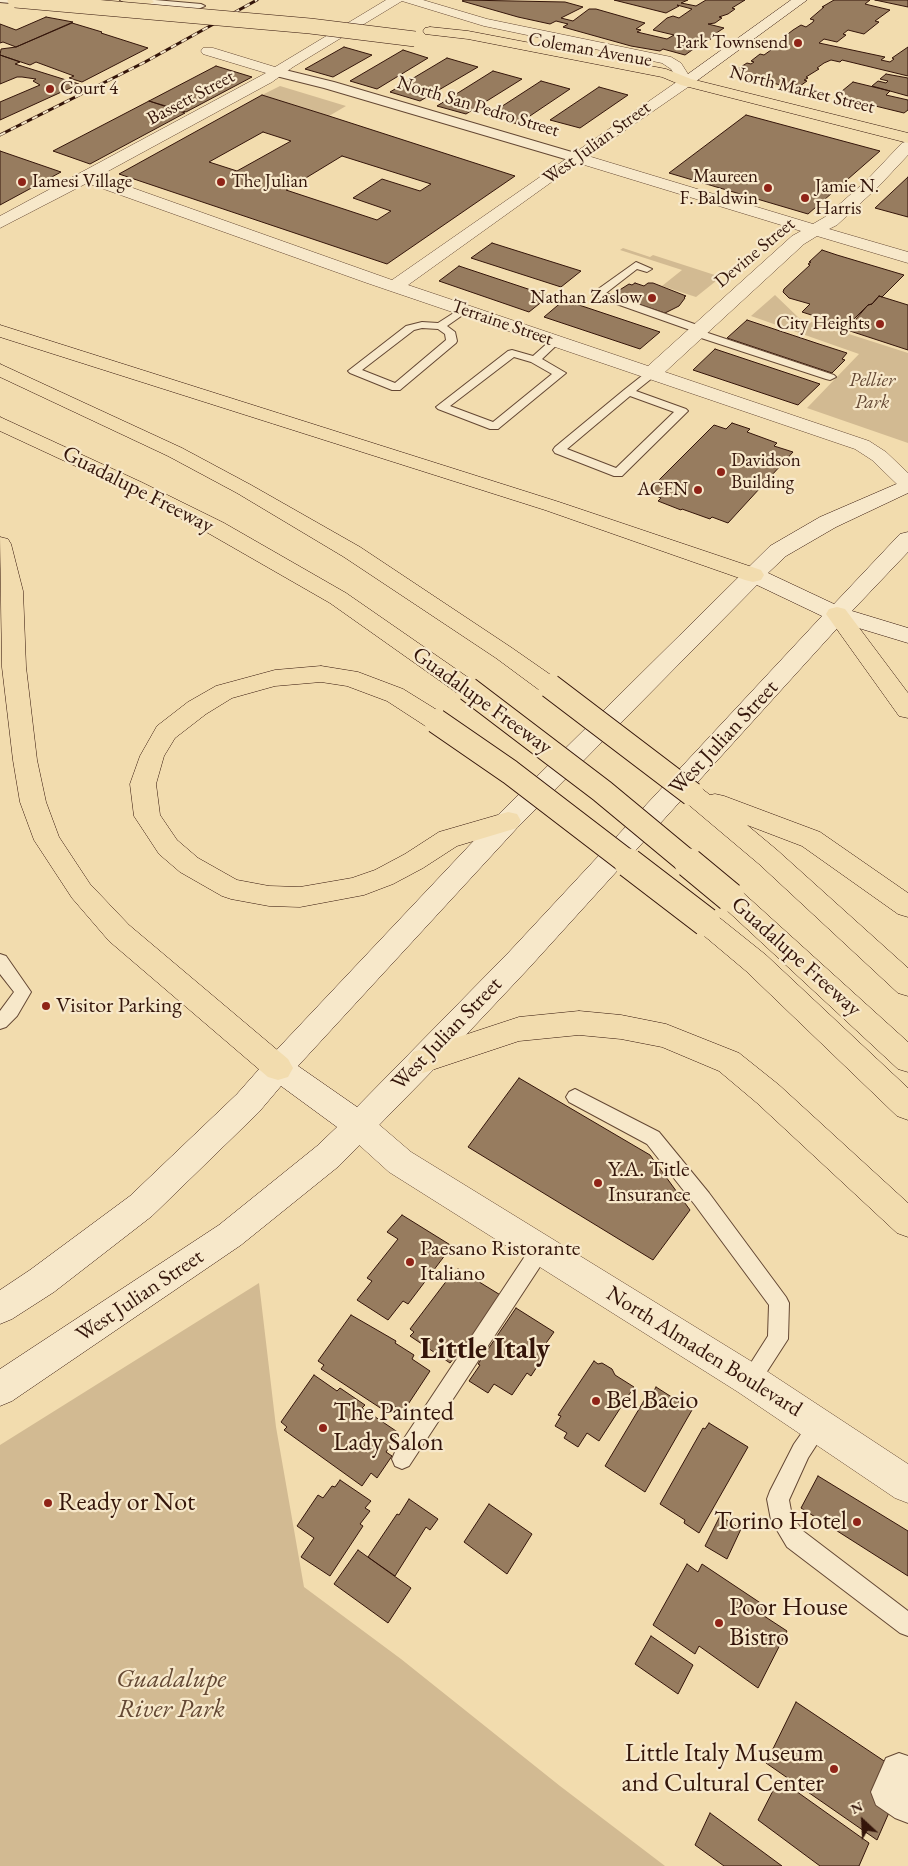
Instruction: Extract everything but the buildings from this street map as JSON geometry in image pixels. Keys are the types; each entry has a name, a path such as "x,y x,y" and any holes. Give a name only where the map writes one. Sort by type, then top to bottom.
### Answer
{"main road":[{"name":"Coleman Avenue","path":"125,0 305,16 485,38 666,73 686,82"},
{"name":"Coleman Avenue","path":"20,1 319,27 415,38 652,82 686,82"},
{"name":"North Market Street","path":"686,82 908,138"},
{"path":"0,331 552,506 753,575"},
{"path":"0,370 175,452 244,489 352,552 504,653 692,794 768,857 908,985"},
{"name":"Guadalupe Freeway","path":"0,423 134,486 216,528 338,598 468,689 624,809 730,897 908,1060"},
{"path":"0,544 12,591 14,667 25,760 33,802 47,840 81,891 119,933 278,1068"},
{"path":"836,614 908,710"},
{"path":"508,821 448,839 414,861 384,877 355,888 300,897 269,896 231,889 189,865 168,847 147,816 143,784 152,756 166,732 196,708 224,692 275,678 321,674 350,678 395,695 525,783 706,922 770,976 908,1106"},
{"path":"692,794 811,840 908,907"},
{"path":"423,1061 519,1029 547,1025 578,1023 622,1027 666,1036 729,1062 768,1094 908,1223"}],"street":[{"name":"Bassett Street","path":"0,223 267,79 367,15 396,0"},
{"path":"408,0 484,22 666,60 676,66 686,82"},
{"name":"West Julian Street","path":"395,286 800,0"},
{"name":"North San Pedro Street","path":"208,51 577,158 908,258"},
{"name":"Devine Street","path":"652,373 798,240 838,215 873,183 908,146"},
{"name":"Terraine Street","path":"86,177 463,310 862,445 879,456 908,485"},
{"path":"0,1308 42,1281 141,1206 248,1103 278,1068 508,821 778,551 828,522 908,485"},
{"name":"West Julian Street","path":"0,1389 230,1235 328,1156 423,1061 794,662 836,614 908,539"},
{"path":"753,575 836,614 908,636"},
{"name":"North Almaden Boulevard","path":"278,1068 358,1125 400,1162 820,1424 908,1485"},
{"path":"908,1778 899,1771 889,1792 908,1805"}],"lane":[{"path":"0,0 180,16 201,6 125,0"},
{"path":"81,8 97,0"},
{"path":"648,269 636,265 598,294 830,377"},
{"path":"440,326 450,332 452,341 396,388 354,371 410,328 422,325 440,326 463,310"},
{"path":"535,360 556,341"},
{"path":"512,353 535,360 560,373 494,426 442,407 512,353"},
{"path":"628,392 682,411 618,473 559,450 628,392 652,373"},
{"path":"0,961 22,992 11,1012 0,1022"},
{"path":"575,1097 653,1138 780,1302 778,1339 750,1380"},
{"path":"402,1459 540,1250"},
{"path":"820,1424 801,1450 778,1499 782,1520 795,1539 908,1625"}],"green space":[{"path":"280,86 346,106 329,116 262,95"},
{"path":"623,248 650,257 653,255 721,277 696,297 662,286 682,270 620,250"},
{"name":"Pellier Park","path":"775,295 799,318 908,353 908,443 807,408 859,354 751,316"},
{"name":"Guadalupe River Park","path":"259,1283 276,1427 304,1587 401,1659 560,1786 665,1866 0,1866 0,1445"}],"railway":[{"path":"0,135 145,62 257,0"}],"place":[{"name":"Park Townsend","path":"798,43"},
{"name":"Court 4","path":"50,89"},
{"name":"Iamesi Village","path":"22,182"},
{"name":"The Julian","path":"221,182"},
{"name":"Maureen F. Baldwin","path":"768,188"},
{"name":"Jamie N. Harris","path":"805,198"},
{"name":"Nathan Zaslow","path":"652,298"},
{"name":"City Heights","path":"880,324"},
{"name":"Davidson Building","path":"721,472"},
{"name":"ACFN","path":"698,490"},
{"name":"Visitor Parking","path":"46,1006"},
{"name":"Y.A. Title Insurance","path":"598,1183"},
{"name":"Paesano Ristorante Italiano","path":"410,1262"},
{"name":"Bel Bacio","path":"596,1401"},
{"name":"The Painted Lady Salon","path":"323,1428"},
{"name":"Ready or Not","path":"48,1503"},
{"name":"Torino Hotel","path":"857,1522"},
{"name":"Poor House Bistro","path":"719,1623"},
{"name":"Little Italy Museum and Cultural Center","path":"834,1769"}],"district":[{"name":"Little Italy","path":"485,1350"}]}
